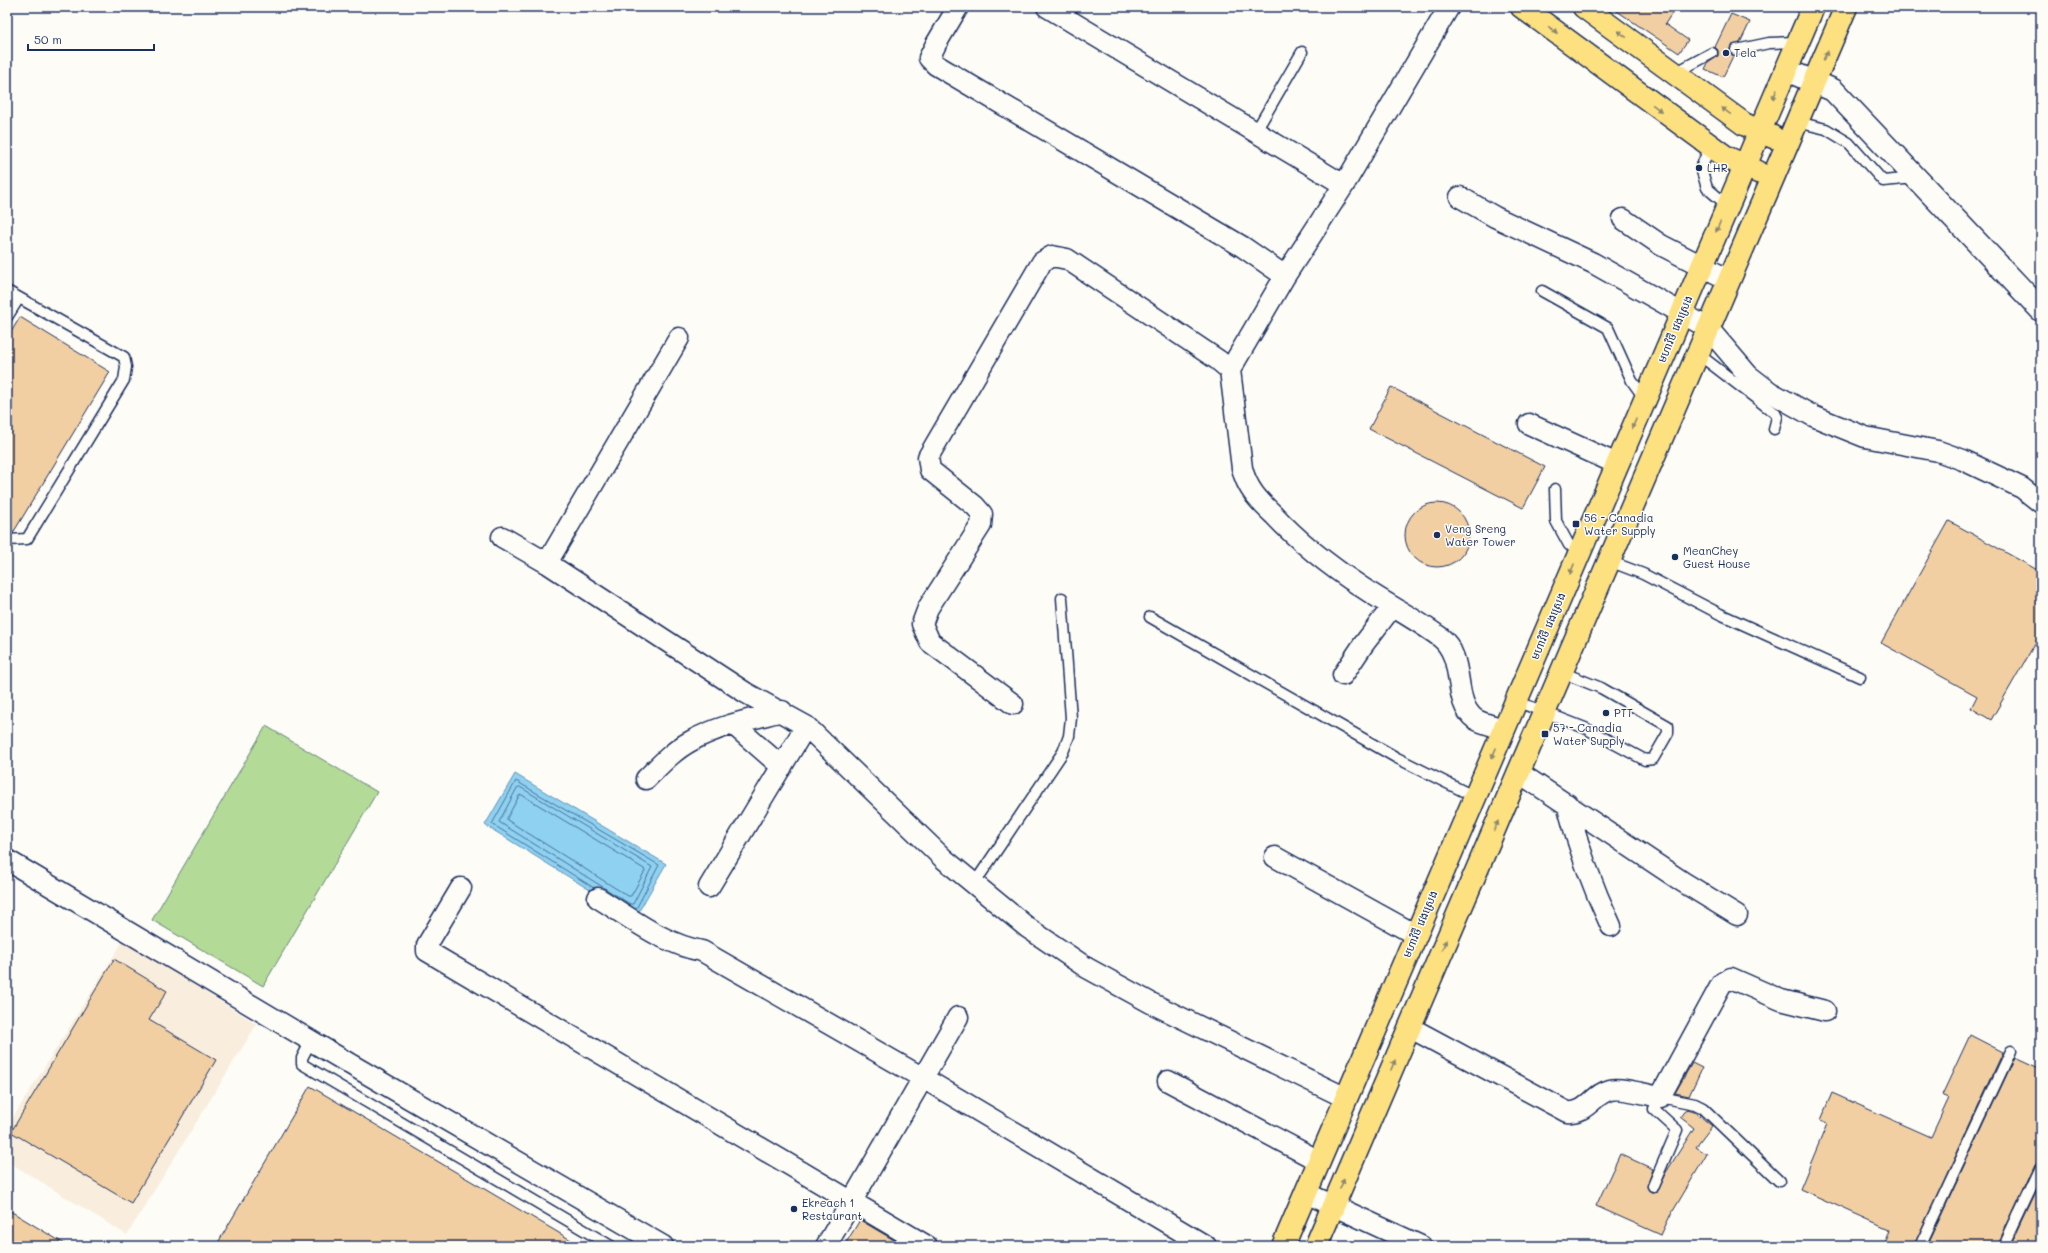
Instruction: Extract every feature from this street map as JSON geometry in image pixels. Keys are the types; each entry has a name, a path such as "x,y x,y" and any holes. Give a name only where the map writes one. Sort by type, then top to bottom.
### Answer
{"main road":[{"path":"1522,7 1726,158 1772,178"},
{"path":"1584,7 1744,124 1787,143"},
{"name":"មហាវិថី វេងស្រេង","path":"1283,1246 1813,7"},
{"path":"1316,1246 1846,7"}],"street":[{"path":"958,7 929,58 936,65 1243,247 1285,276"},
{"path":"1047,7 1344,185"},
{"path":"1449,7 1344,185 1285,276 1230,370 1242,468 1245,481 1252,492 1296,538 1362,588 1441,638 1452,651 1457,663 1461,689 1467,709 1476,719 1504,729"},
{"path":"1786,70 1833,90 2041,310"},
{"path":"1460,197 1495,217 1593,263 1708,328 1748,375 1770,392 1813,416 1865,437 1938,451 1963,460 2022,488 2041,503"},
{"path":"1623,219 1661,245 1728,280"},
{"path":"1013,704 930,642 922,624 928,608 981,525 982,520 982,514 974,506 930,470 928,458 1042,262 1052,256 1067,259 1218,360 1230,370"},
{"path":"547,563 679,338"},
{"path":"1529,424 1617,464"},
{"path":"502,537 547,563 746,693 782,711 806,726 944,859 1028,928 1087,968 1151,1003 1346,1098"},
{"path":"1343,675 1392,607"},
{"path":"646,779 669,757 690,741 714,730 782,711"},
{"path":"734,725 782,767"},
{"path":"709,887 806,726"},
{"path":"1518,772 1683,882 1737,915"},
{"path":"1567,804 1578,846 1590,879 1611,926"},
{"path":"1275,858 1416,935"},
{"path":"7,860 311,1041 663,1246"},
{"path":"461,888 427,945 427,951 850,1202 927,1246"},
{"path":"598,898 659,936 675,944 702,951 923,1078 1206,1246"},
{"path":"1409,1027 1567,1112 1573,1113 1583,1109 1605,1092 1613,1089 1660,1096 1722,983 1726,979 1731,978 1781,1000 1825,1011"},
{"path":"826,1246 958,1017"},
{"path":"1168,1081 1319,1161"},
{"path":"1306,1193 1421,1246"}],"lane":[{"path":"1736,50 1769,43 1798,42"},
{"path":"1256,131 1302,52"},
{"path":"1675,73 1712,53"},
{"path":"1797,122 1826,129 1849,143 1883,181 1916,178"},
{"path":"1710,146 1701,168 1707,188 1728,206"},
{"path":"7,291 124,357 126,367 124,380 27,539 9,542 7,540"},
{"path":"1542,291 1608,328 1632,381 1645,399"},
{"path":"7,317 19,298"},
{"path":"1697,353 1775,413 1777,417 1774,429"},
{"path":"1555,489 1556,521 1569,546 1581,550"},
{"path":"1609,561 1643,574 1720,614 1860,677"},
{"path":"974,884 1063,752 1069,736 1071,718 1062,598"},
{"path":"1150,617 1397,758 1475,797"},
{"path":"1516,701 1585,728 1649,761 1653,759 1668,733 1668,726 1601,688 1561,672"},
{"path":"311,1041 302,1058 302,1064 611,1246"},
{"path":"1920,1246 2011,1051"},
{"path":"1653,1186 1677,1130 1654,1109 1660,1096 1696,1104 1703,1108 1779,1181"},
{"path":"2004,1246 2041,1167"}],"shaded area":[{"path":"123,941 257,1024 127,1235 7,1161 7,1127"}],"green space":[{"path":"266,726 377,792 263,986 152,920"}],"water":[{"path":"515,774 666,864 635,918 485,825"}],"building":[{"path":"1611,7 1676,7 1665,24 1688,40 1679,53"},
{"path":"1731,14 1750,22 1740,43 1732,45 1730,48 1730,52 1733,56 1723,77 1705,69 1708,63 1718,56 1718,50 1715,47"},
{"path":"20,317 110,372 13,533 7,533 7,339"},
{"path":"1391,387 1545,467 1523,508 1369,429"},
{"name":"Veng Sreng Water Tower","path":"1437,503 1455,509 1463,517 1469,535 1463,553 1455,561 1437,567 1419,561 1411,553 1405,535 1411,517 1419,509"},
{"path":"1949,521 2041,572 2036,585 2041,588 2041,633 1991,720 1971,708 1977,696 1881,643"},
{"path":"114,959 167,991 149,1020 216,1060 131,1203 11,1132"},
{"path":"1970,1035 2003,1052 1914,1246 1883,1246 1889,1229 1800,1189 1827,1124 1820,1121 1832,1093 1931,1137 1949,1098 1942,1095"},
{"path":"2015,1057 2041,1069 2041,1161 2035,1164 1998,1246 1927,1246"},
{"path":"1692,1063 1702,1068 1689,1096 1675,1093"},
{"path":"310,1086 581,1246 216,1246"},
{"path":"1686,1109 1694,1111 1712,1126 1696,1147 1707,1154 1670,1216 1661,1235 1596,1206 1620,1154 1653,1169 1647,1187 1651,1192 1657,1191 1665,1174 1694,1128 1680,1117"},
{"path":"2041,1182 2041,1246 2011,1246"},
{"path":"7,1209 68,1246 7,1246"},
{"path":"860,1220 904,1246 844,1246"}],"place":[{"name":"Tela","path":"1726,53"},
{"name":"LHR","path":"1699,168"},
{"name":"56 - Canadia Water Supply","path":"1576,524"},
{"name":"Veng Sreng Water Tower","path":"1437,535"},
{"name":"MeanChey Guest House","path":"1675,557"},
{"name":"PTT","path":"1606,713"},
{"name":"57 - Canadia Water Supply","path":"1545,734"},
{"name":"Ekreach 1 Restaurant","path":"794,1209"}]}
